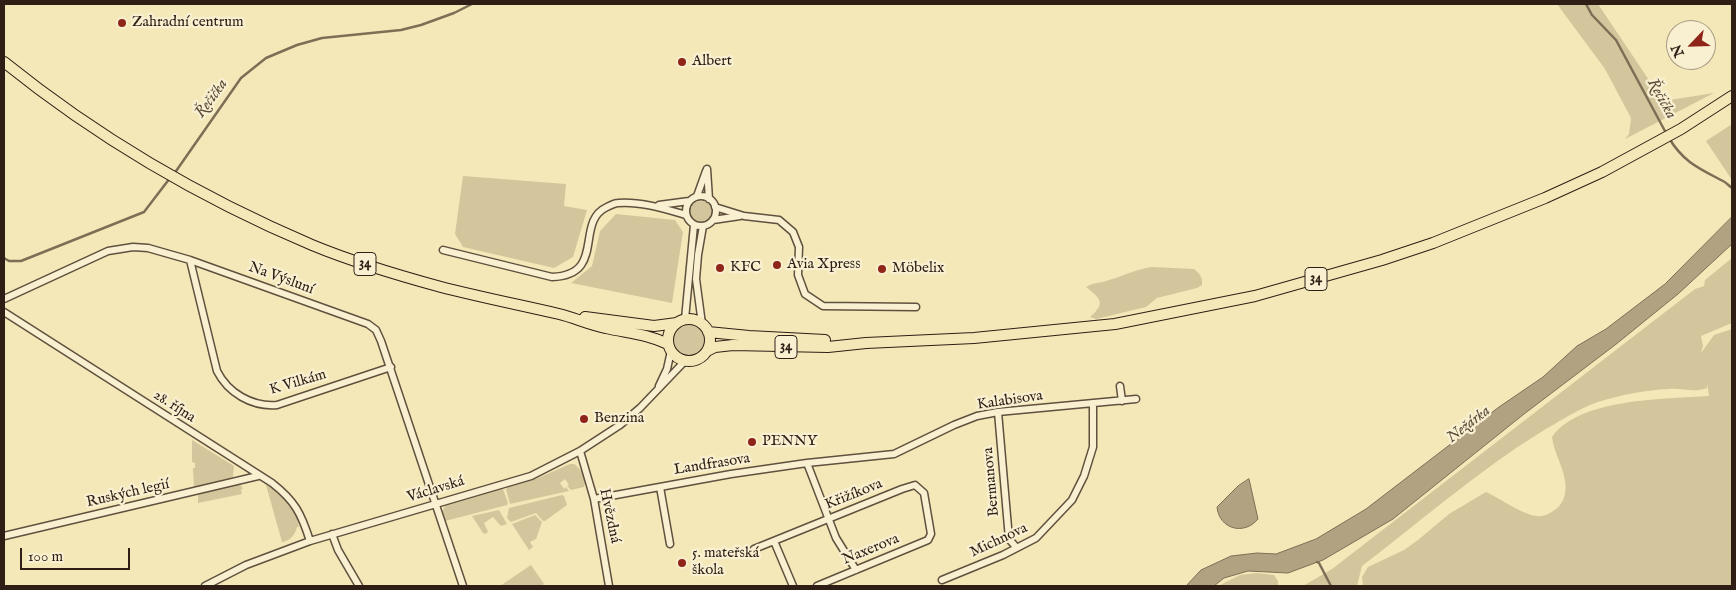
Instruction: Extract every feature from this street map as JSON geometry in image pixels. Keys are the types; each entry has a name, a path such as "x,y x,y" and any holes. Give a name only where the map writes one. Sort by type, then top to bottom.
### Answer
{"main road":[{"path":"4,55 24,78"},
{"name":"34","path":"4,62 100,132 179,180 206,196 312,245 378,269 442,287 562,315 606,328 653,336 669,348"},
{"name":"34","path":"707,351 733,345 828,347 866,343 974,338 1115,324 1255,296 1373,263 1433,243 1545,198 1602,172 1681,129 1732,96"},
{"name":"34","path":"562,315 654,326 681,321"},
{"path":"694,320 705,328 710,342 707,351 698,359 685,361 678,359 669,348 669,333 681,321 694,320"},
{"name":"34","path":"705,328 749,336 866,343"}],"street":[{"path":"713,220 716,214 715,207 709,198 707,168 697,196 687,205 687,219 694,225 703,226 713,220 744,216"},
{"path":"697,196 709,198"},
{"path":"654,206 690,201"},
{"path":"442,250 552,277 565,276 577,270 587,256 591,230 596,216 604,208 617,203 654,206 686,215"},
{"path":"715,207 744,216 779,220 793,232 799,247 798,275 805,294 823,306 916,307"},
{"path":"681,321 694,225"},
{"path":"703,226 696,279 705,328"},
{"name":"Na Výsluní","path":"4,299 94,257 120,248 148,248 190,260 368,324 379,334 463,586"},
{"name":"K Vilkám","path":"190,260 217,371 227,386 245,399 258,404 277,406 390,367"},
{"name":"28. října","path":"4,312 281,490 294,503 302,518 310,541"},
{"name":"Václavská","path":"658,389 667,369 669,348"},
{"name":"Václavská","path":"205,586 246,565 310,541 531,476 580,451 620,425 685,361"},
{"path":"1120,386 1122,401"},
{"name":"Kalabisova","path":"894,454 954,425 978,416 998,412 1136,399"},
{"name":"Michnova","path":"942,580 1036,538 1072,500 1084,476 1093,447 1093,404"},
{"name":"Bermanova","path":"998,412 1009,539 1016,547"},
{"name":"Hvězdná","path":"580,451 594,499 609,586"},
{"name":"Landfrasova","path":"594,499 731,474 807,463 894,454"},
{"path":"807,463 836,538 856,570"},
{"name":"Ruských legií","path":"4,536 258,476"},
{"name":"Křižíkova","path":"754,549 915,485 924,493 931,534"},
{"path":"660,487 670,544"},
{"path":"332,534 338,550 359,586"},
{"name":"Naxerova","path":"818,586 924,542 931,534"},
{"path":"774,541 792,586"}],"shaded area":[{"path":"1557,4 1598,4 1663,101 1714,93 1625,139 1629,134 1631,118 1605,69"},
{"path":"1732,124 1732,180 1706,141"},
{"path":"463,176 566,184 564,206 587,210 573,257 554,268 463,247 455,234"},
{"path":"701,201 709,204 712,212 709,220 701,223 693,220 690,212 693,204"},
{"path":"616,214 675,220 683,232 672,303 571,283 592,266 600,231"},
{"path":"1732,217 1732,244 1678,294 1393,519 1323,560 1288,573 1248,571 1224,578 1214,586 1186,586 1201,570 1231,556 1257,553 1276,554 1316,539 1366,509 1499,407 1543,377 1577,346 1606,329 1665,284"},
{"path":"1732,258 1732,323 1701,336 1703,346 1701,353 1714,335 1732,329 1732,586 1363,586 1362,577 1368,567 1404,550 1449,514 1486,492 1522,511 1536,516 1546,515 1556,509 1563,500 1566,485 1552,437 1565,424 1582,415 1602,408 1625,403 1709,396 1707,383 1707,388 1702,389 1660,390 1624,395 1598,402 1576,412 1541,432 1495,463 1362,566 1357,586 1303,586 1332,569 1695,289 1704,286 1705,280"},
{"path":"1152,267 1194,269 1201,276 1202,285 1157,298 1146,307 1096,319 1090,317 1100,305 1100,301 1086,287 1140,269"},
{"path":"689,324 695,325 700,329 704,334 704,346 700,351 695,355 689,356 683,355 678,351 674,346 673,340 674,334 678,329 683,325"},
{"path":"192,440 234,466 233,477 194,488 193,468 195,468 195,463 192,462"},
{"path":"574,464 581,471 585,481 584,487 571,490 567,486 569,485 565,479 560,483 564,489 566,487 569,491 510,504 506,489 508,487 538,478"},
{"path":"1249,479 1258,519 1246,527 1233,528 1222,521 1217,507 1238,486"},
{"path":"240,484 243,489 241,489 242,494 198,503 199,494"},
{"path":"266,485 278,492 288,502 295,514 299,527 297,527 292,537 282,542"},
{"path":"503,489 507,505 445,521 442,512 445,506"},
{"path":"562,495 567,505 545,521 536,513 511,522 507,518 509,508"},
{"path":"499,510 507,524 501,526 493,517 484,523 488,532 483,533 472,516"},
{"path":"535,515 542,522 536,539 530,542 533,547 529,550 512,524"},
{"path":"531,565 544,584 541,586 500,586"},
{"path":"1257,573 1274,575 1278,581 1278,586 1218,586 1240,575"}],"waterway":[{"name":"Řečička","path":"174,174 241,78 266,58 297,45 322,38 401,30 421,25 472,4"},
{"name":"Řečička","path":"1586,4 1592,15 1616,40 1666,133"},
{"name":"Řečička","path":"1669,138 1686,159 1732,188"},
{"name":"Řečička","path":"4,258 9,261 21,261 144,212 170,178"},
{"path":"1317,562 1331,586"}],"place":[{"name":"Zahradní centrum","path":"122,23"},
{"name":"Albert","path":"682,62"},
{"name":"Avia Xpress","path":"777,265"},
{"name":"KFC","path":"720,268"},
{"name":"Möbelix","path":"882,269"},
{"name":"Benzina","path":"584,419"},
{"name":"PENNY","path":"752,442"},
{"name":"5. mateřská škola","path":"682,563"}],"water label":[{"name":"Nežárka","path":"1469,425"}]}
